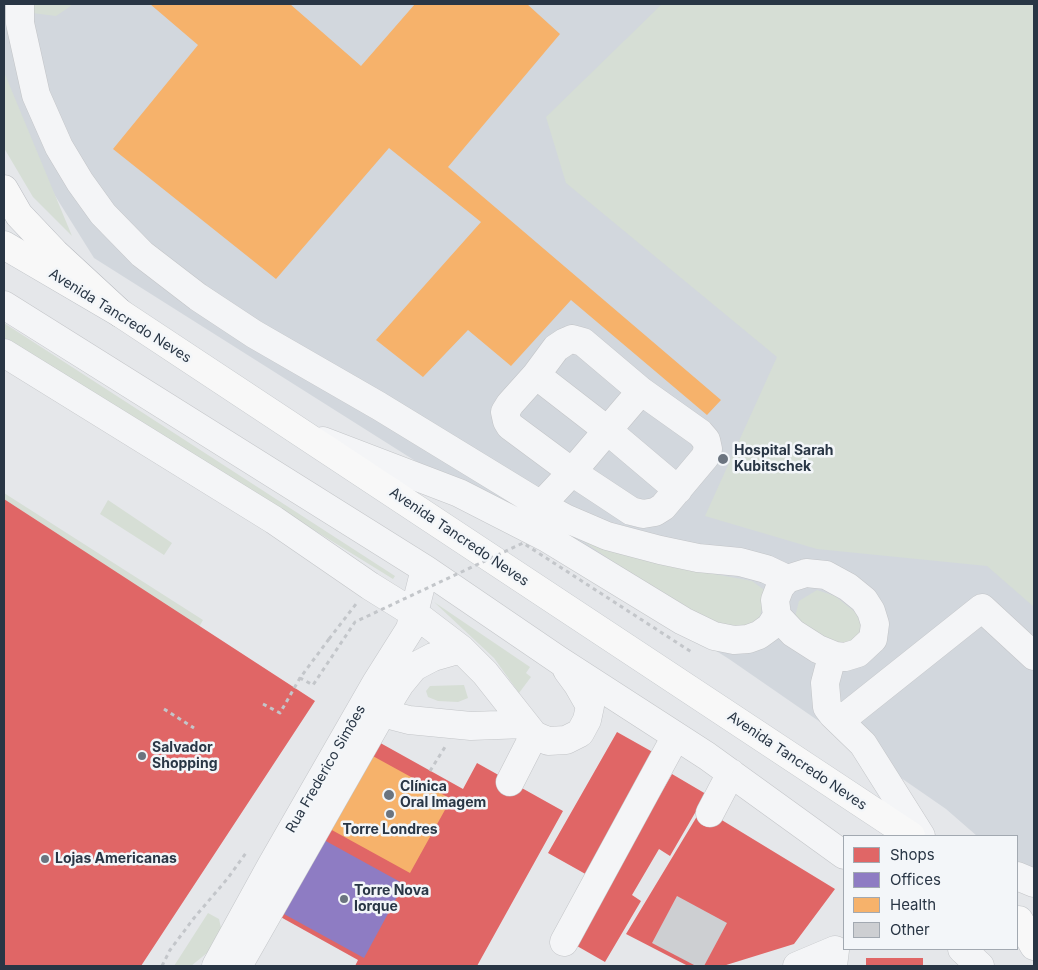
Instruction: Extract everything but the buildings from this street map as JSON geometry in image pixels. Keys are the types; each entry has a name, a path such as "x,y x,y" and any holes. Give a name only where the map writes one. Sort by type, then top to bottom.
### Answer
{"main road":[{"path":"4,189 19,215 55,253 120,313"},
{"name":"Avenida Tancredo Neves","path":"4,245 120,313 911,835"},
{"path":"1026,927 1034,946"}],"street":[{"path":"20,4 20,23 36,94 59,147 80,182 103,214 142,254 198,296 254,334 379,406 541,505 607,536 698,558 749,564 766,569 787,579"},
{"path":"4,305 425,569 560,661 731,773 843,854"},
{"path":"572,339 583,342 641,391 700,433 706,440 708,449 705,457 663,507 655,512 643,514 631,512 572,472 510,426 505,412 536,376 556,348 572,339"},
{"path":"4,353 274,520 370,586 415,614 461,649 485,673 529,730 548,741 566,740 580,733 587,720 590,706 560,661"},
{"path":"536,376 607,430 678,490"},
{"path":"541,505 572,472 641,391"},
{"path":"299,431 459,493 548,538 682,621 714,636 734,640 748,639 759,635 770,627 777,616"},
{"name":"Rua Frederico Simões","path":"216,966 300,813 376,682 410,629 425,569"},
{"path":"806,573 826,574 848,587 864,600 871,611 875,624 873,639 858,653 845,657 835,656 793,633 777,616 775,600 780,587 787,579 806,573"},
{"path":"840,721 982,608 1034,656"},
{"name":"Rua Frederico Simões","path":"238,966 400,684 414,667 432,657 461,649"},
{"path":"835,656 830,664 825,682 827,707 863,744 912,835"},
{"path":"382,713 409,720 529,730"},
{"path":"510,782 529,730"},
{"path":"564,942 676,736"},
{"path":"710,813 731,773"},
{"path":"287,881 286,871 299,846 300,813"},
{"path":"1018,876 1034,883"},
{"path":"963,950 980,966"},
{"path":"797,966 838,952"}],"path":[{"path":"300,678 313,686 355,622 522,542 693,653"},
{"path":"263,704 280,713 300,678 370,586"},
{"path":"164,709 194,728"},
{"path":"162,966 170,950 228,878 246,852"}],"shaded area":[{"name":"Hospital Sarah Kubitschek","path":"4,4 1034,4 1034,888 1018,873 1018,835 976,835 946,809 729,659 94,258 4,114"},
{"path":"33,4 70,4 71,6 56,16 32,13"},
{"path":"662,4 1034,4 1034,607 987,566 817,549 705,516 777,357 566,183 546,117"},
{"path":"4,72 72,236 33,197 4,148"},
{"path":"4,323 395,576 393,579 4,338"},
{"path":"4,493 203,620 199,627 4,499"},
{"path":"108,500 172,543 164,555 100,514"},
{"path":"573,534 687,569 752,581 767,592 759,619 750,626 729,630 680,608"},
{"path":"817,590 835,596 855,612 863,626 860,639 844,650 827,646 795,617 799,601"},
{"path":"434,602 530,667 526,673 531,677 519,693 494,658"},
{"path":"464,685 468,698 458,702 438,701 428,697 426,691 430,686"},
{"path":"208,913 219,919 221,928 218,944 191,966 174,966"}],"place":[{"name":"Hospital Sarah Kubitschek","path":"723,459"},
{"name":"Salvador Shopping","path":"142,756"},
{"name":"Clínica Oral Imagem","path":"389,795"},
{"name":"Torre Londres","path":"390,814"},
{"name":"Lojas Americanas","path":"45,859"},
{"name":"Torre Nova Iorque","path":"344,899"}]}
